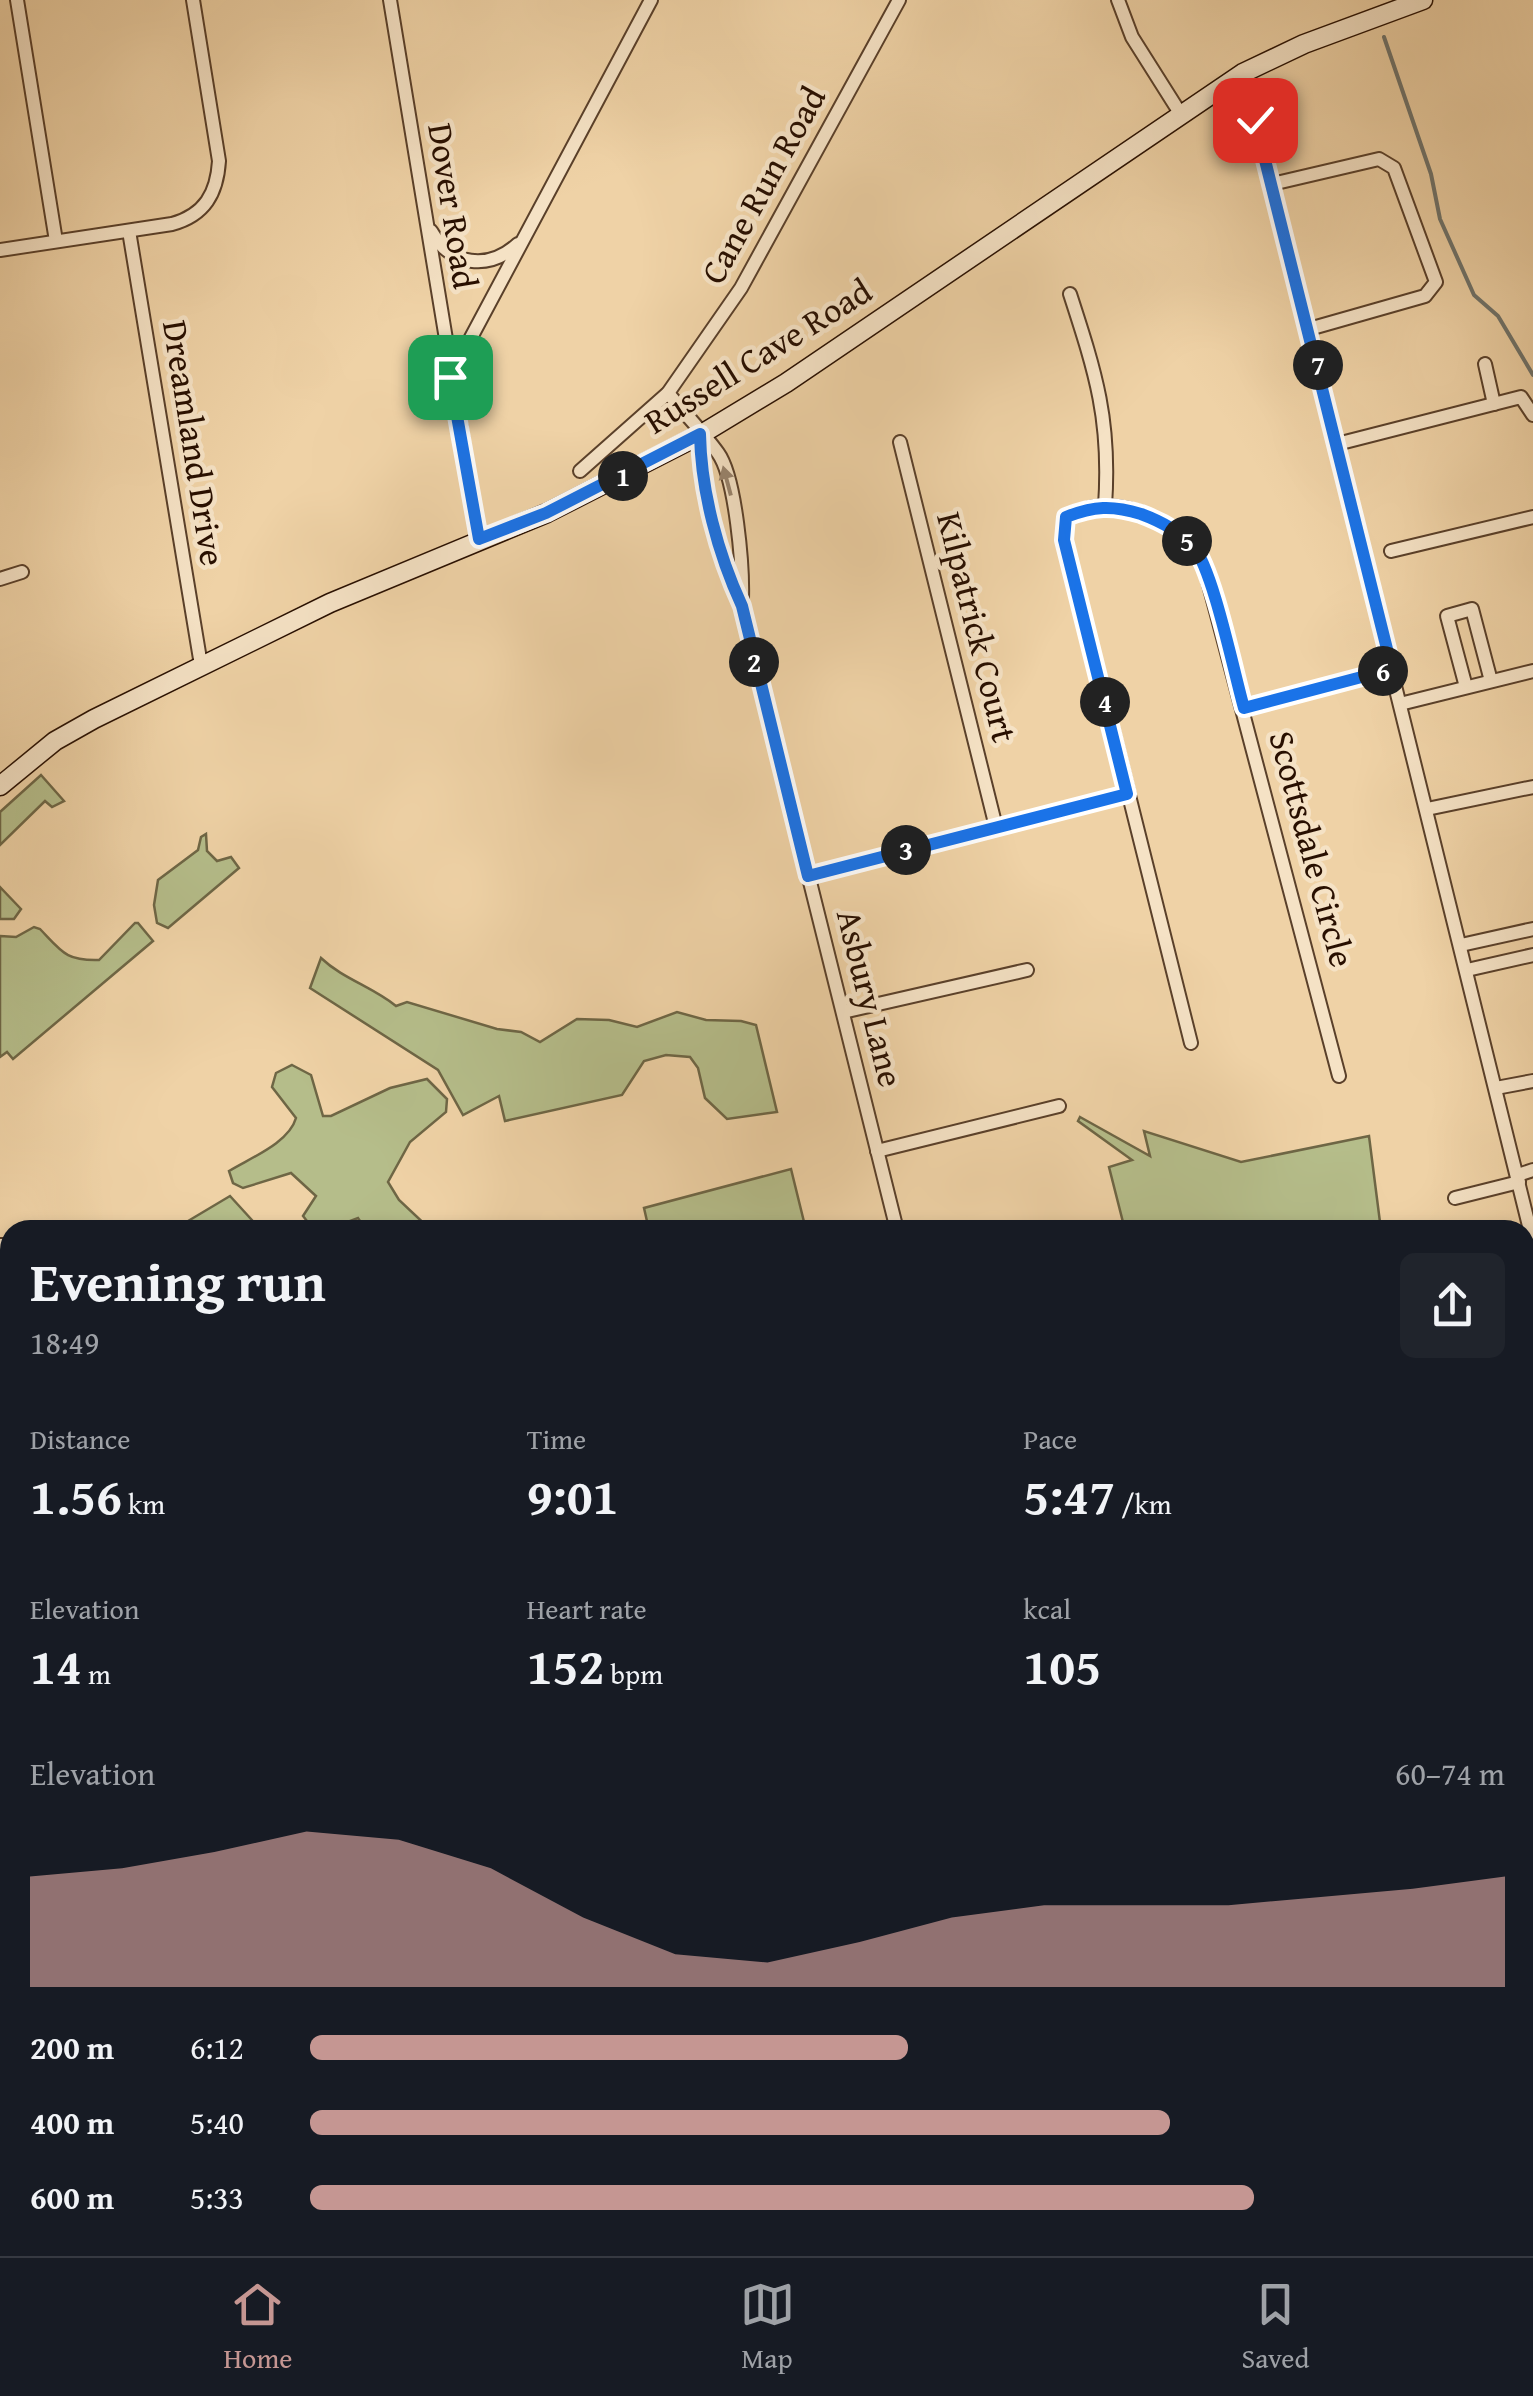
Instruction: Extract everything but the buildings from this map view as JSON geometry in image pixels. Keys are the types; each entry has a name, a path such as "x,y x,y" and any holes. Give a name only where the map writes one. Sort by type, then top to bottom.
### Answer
{"main road":[{"name":"Russell Cave Road","path":"0,786 55,741 201,666 330,603 546,513 700,434 836,349 1243,73 1304,44 1423,0"}],"street":[{"path":"17,0 56,242"},
{"path":"0,250 172,224 194,216 212,195 219,161 193,0"},
{"name":"Dover Road","path":"390,0 479,539"},
{"path":"450,377 650,0"},
{"name":"Cane Run Road","path":"580,471 668,392 762,254 899,0"},
{"path":"1118,0 1132,37 1180,113"},
{"path":"1243,73 1528,1220"},
{"path":"1272,184 1379,159 1394,168 1436,282 1425,296 1309,329"},
{"path":"425,220 444,249 463,260 489,262 522,240"},
{"name":"Dreamland Drive","path":"129,231 201,666"},
{"path":"1070,294 1104,413 1108,468 1105,506 1066,517 1063,529 1191,1043"},
{"path":"1484,364 1494,404"},
{"path":"668,392 700,434"},
{"path":"1337,444 1520,397 1533,415"},
{"name":"Asbury Lane","path":"700,434 700,466 728,576 742,606 894,1220"},
{"name":"Asbury Lane","path":"700,434 720,456 731,492 743,572 742,606"},
{"name":"Kilpatrick Court","path":"900,442 996,827"},
{"name":"Scottsdale Circle","path":"1105,506 1160,522 1196,550 1207,572 1339,1076"},
{"path":"1392,551 1533,517"},
{"path":"0,579 22,572"},
{"path":"1466,687 1447,616 1472,609 1492,681"},
{"path":"1244,708 1392,669"},
{"path":"1400,704 1533,671"},
{"path":"1427,809 1533,786"},
{"path":"808,876 1127,794"},
{"path":"1461,946 1533,929"},
{"path":"1467,970 1533,956"},
{"path":"843,1012 1027,970"},
{"path":"1496,1088 1533,1080"},
{"path":"877,1151 1059,1106"},
{"path":"1455,1198 1518,1179 1533,1170"}],"green space":[{"path":"41,775 64,801 52,807 45,801 0,845 0,812"},
{"path":"206,834 207,851 217,861 231,857 239,868 168,928 157,923 154,905 158,880 198,850 201,837"},
{"path":"0,887 21,909 14,919 0,919"},
{"path":"135,923 153,941 13,1059 7,1052 0,1057 0,936 16,937 34,927 72,957 99,960"},
{"path":"321,958 396,1006 407,1002 497,1029 521,1032 540,1042 577,1019 609,1020 637,1027 677,1012 706,1020 756,1025 777,1112 727,1119 705,1098 698,1068 690,1057 666,1055 644,1061 622,1095 505,1121 499,1096 463,1115 438,1070 310,988"},
{"path":"292,1065 311,1075 323,1116 331,1116 390,1088 427,1079 447,1099 446,1112 410,1142 388,1182 399,1200 420,1220 306,1220 303,1216 316,1196 291,1173 243,1188 233,1183 229,1171 286,1135 296,1118 272,1087 276,1073"},
{"path":"1080,1117 1150,1156 1144,1131 1241,1162 1369,1136 1380,1220 1122,1220 1109,1167 1132,1160 1078,1121"},
{"path":"791,1169 804,1220 647,1220 644,1208"},
{"path":"230,1196 252,1220 190,1220"}],"waterway":[{"path":"1384,37 1431,174 1440,219 1474,295 1498,316 1533,375"}],"route":[{"path":"450,377 479,539 620,478 700,434 700,466 728,576 742,606 808,876 1127,794 1064,540 1066,517 1087,508 1114,507 1160,522 1192,545 1207,572 1244,708 1392,669 1255,120"}]}
